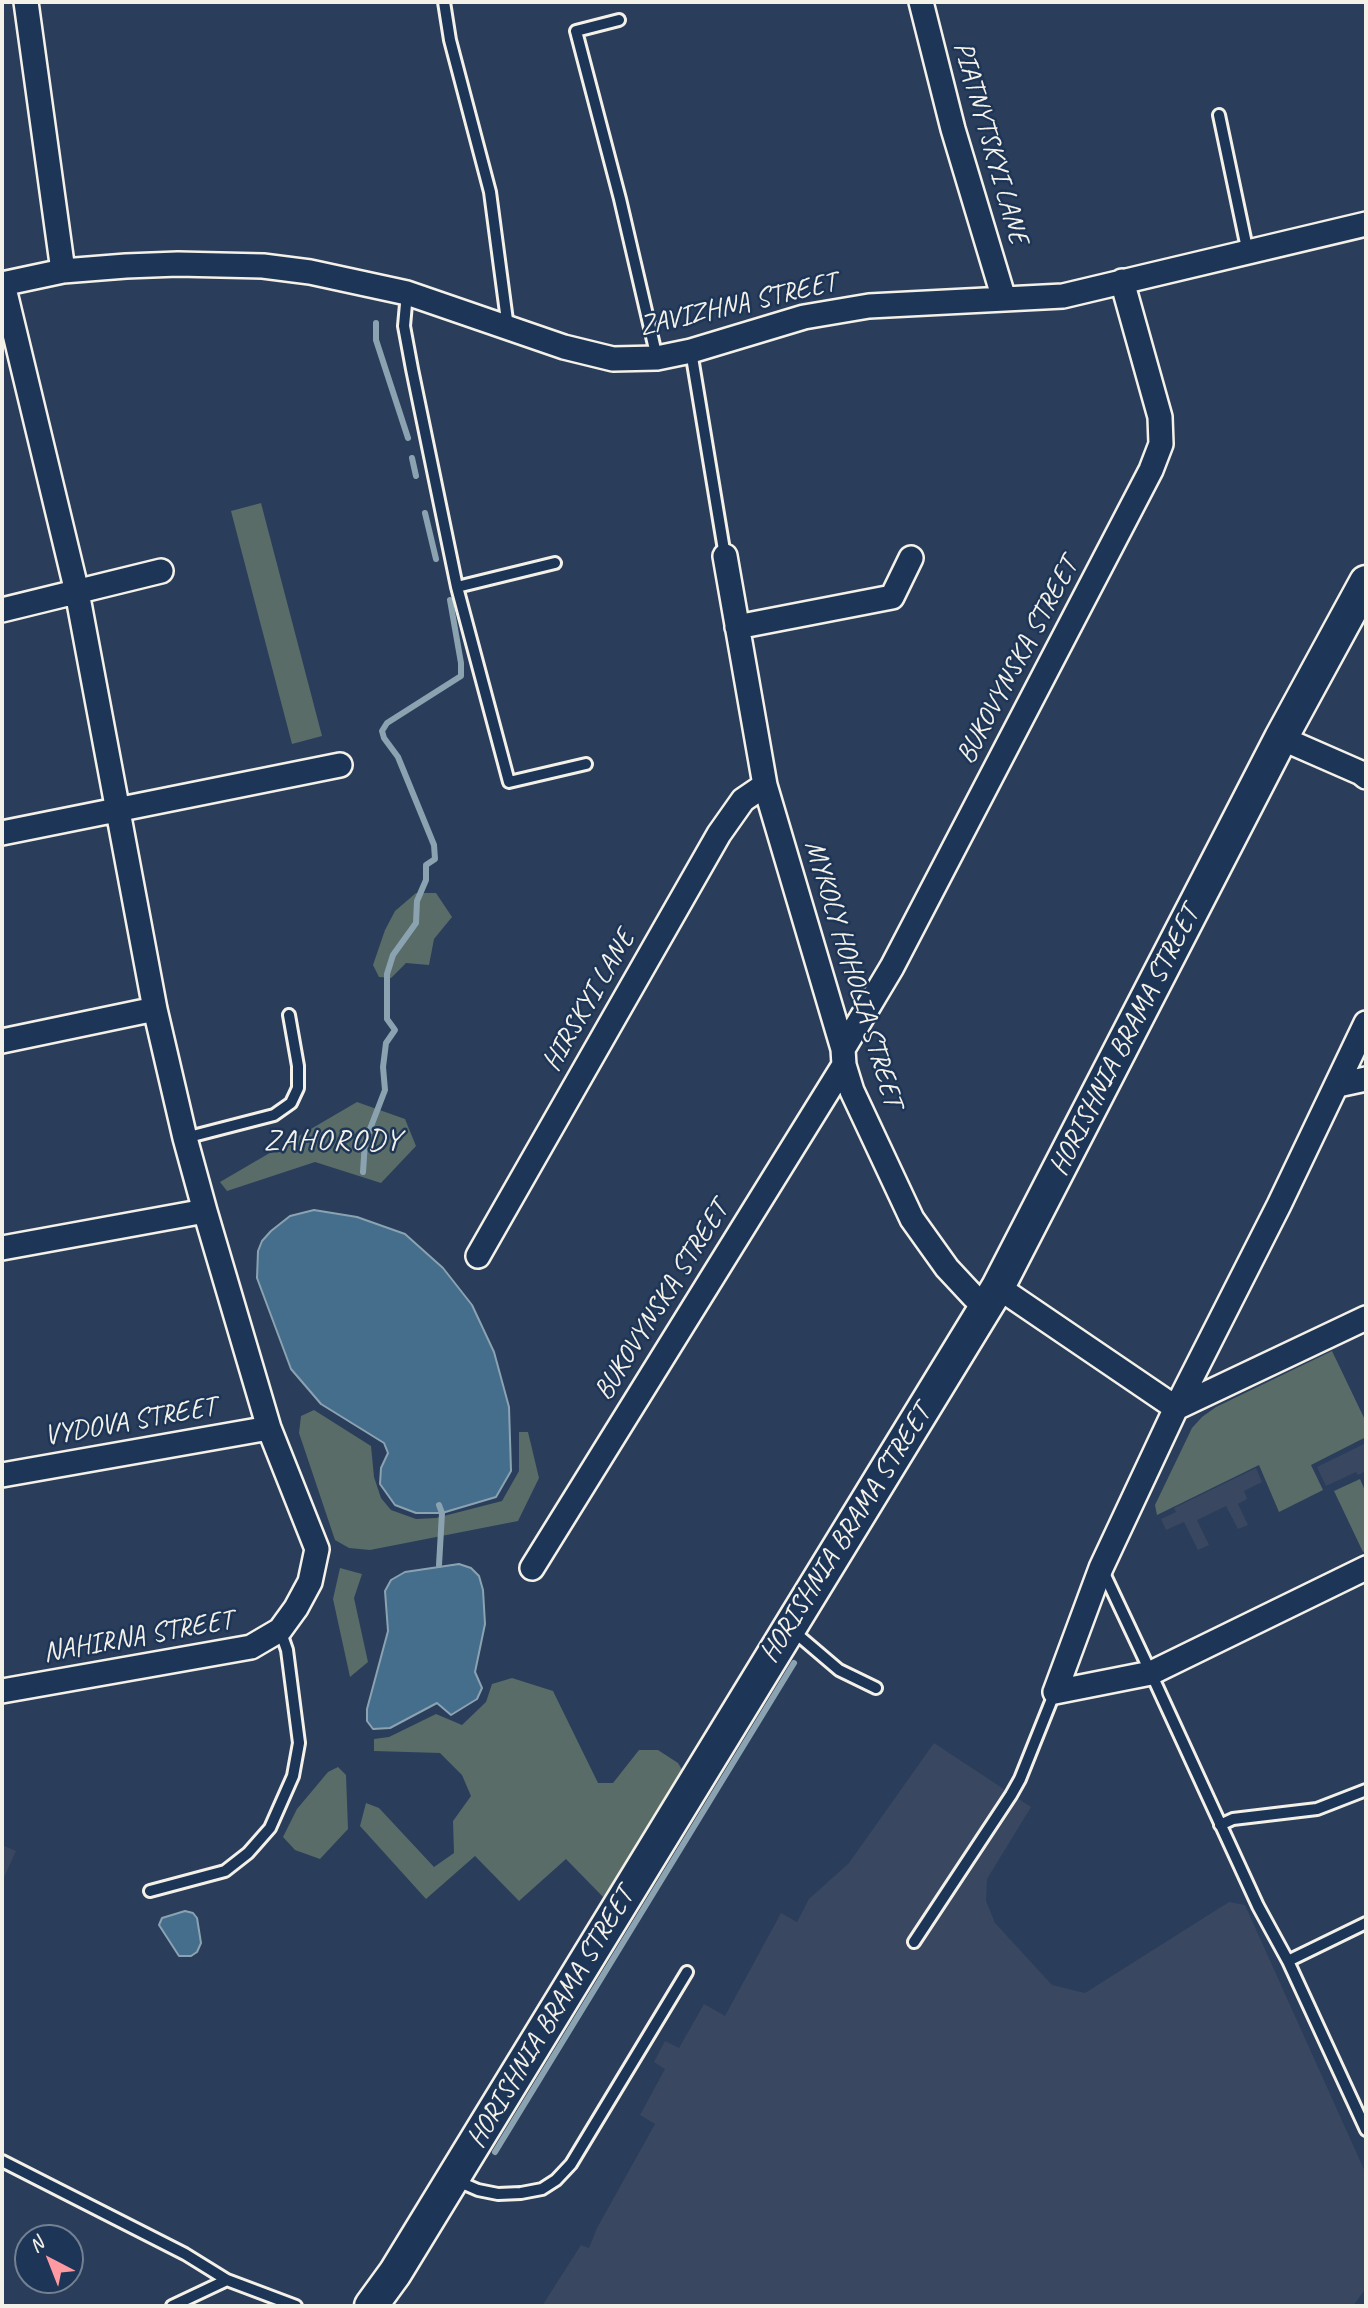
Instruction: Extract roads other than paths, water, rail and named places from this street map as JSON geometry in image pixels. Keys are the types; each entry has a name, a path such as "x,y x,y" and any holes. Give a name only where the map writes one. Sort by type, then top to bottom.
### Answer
{"street":[{"path":"26,2 63,271"},
{"name":"PIATNYTSKYI LANE","path":"921,2 953,129 1004,299"},
{"name":"ZAVIZHNA STREET","path":"2,284 63,271 126,265 263,267 310,272 407,293 564,347 613,359 657,358 691,351 804,317 869,306 1063,296 1366,224"},
{"name":"BUKOVYNSKA STREET","path":"532,1569 843,1057 1145,482 1161,444 1160,417 1122,281"},
{"path":"2,284 77,592 155,1009 186,1138 269,1428 317,1549 310,1582 280,1630"},
{"name":"MYKOLY HOHOLIA STREET","path":"725,556 765,785 852,1091 912,1219 947,1268 974,1297 992,1297 1176,1408"},
{"path":"737,627 891,597 911,558"},
{"path":"2,610 161,571"},
{"name":"HORISHNIA BRAMA STREET","path":"371,2306 395,2273 453,2179 992,1297 1280,738 1366,582"},
{"path":"1280,738 1365,773"},
{"path":"2,833 340,765"},
{"name":"HIRSKYI LANE","path":"478,1256 719,834 743,800 765,785"},
{"path":"2,1041 155,1009"},
{"path":"1101,1567 1176,1408 1338,1085 1366,1023"},
{"path":"1338,1085 1366,1079"},
{"path":"2,1248 205,1211"},
{"path":"1176,1408 1366,1318"},
{"name":"VYDOVA STREET","path":"2,1475 269,1428"},
{"path":"1151,1673 1366,1569"},
{"name":"NAHIRNA STREET","path":"2,1691 251,1647 280,1630"}],"lane":[{"path":"444,2 450,40 490,192 509,328"},
{"path":"619,20 576,31 620,199 657,358"},
{"path":"1219,115 1248,253"},
{"path":"407,293 404,326 457,587 509,782 586,764"},
{"name":"MYKOLY HOHOLIA STREET","path":"691,351 725,556"},
{"path":"457,587 555,563"},
{"path":"186,1138 274,1115 291,1103 298,1088 298,1066 289,1016"},
{"path":"1101,1567 1258,1906 1289,1961 1366,2130"},
{"path":"914,1942 1020,1779 1101,1567"},
{"path":"789,1627 839,1670 876,1688"},
{"path":"150,1891 225,1871 248,1853 270,1828 293,1776 299,1743 287,1650 280,1630"},
{"path":"1055,1692 1151,1673"},
{"path":"1220,1825 1233,1819 1317,1809 1366,1790"},
{"path":"1289,1961 1366,1923"},
{"path":"453,2179 478,2190 498,2194 542,2189 556,2180 571,2164 687,1972"},
{"path":"2,2161 185,2254 227,2280 296,2306"},
{"path":"172,2306 227,2280"}],"waterway":[{"path":"376,323 376,340 408,438"},
{"path":"412,458 416,476"},
{"path":"425,513 436,559"},
{"path":"363,1172 365,1142 385,1090 383,1067 386,1043 395,1030 387,1019 387,974 393,955 416,923 417,901 426,880 426,865 435,859 434,845 398,757 382,731 387,723 461,676 450,600"},
{"path":"439,1505 442,1513 439,1565"},
{"path":"495,2152 794,1663"}],"district":[{"name":"ZAHORODY","path":"333,1141"}]}
